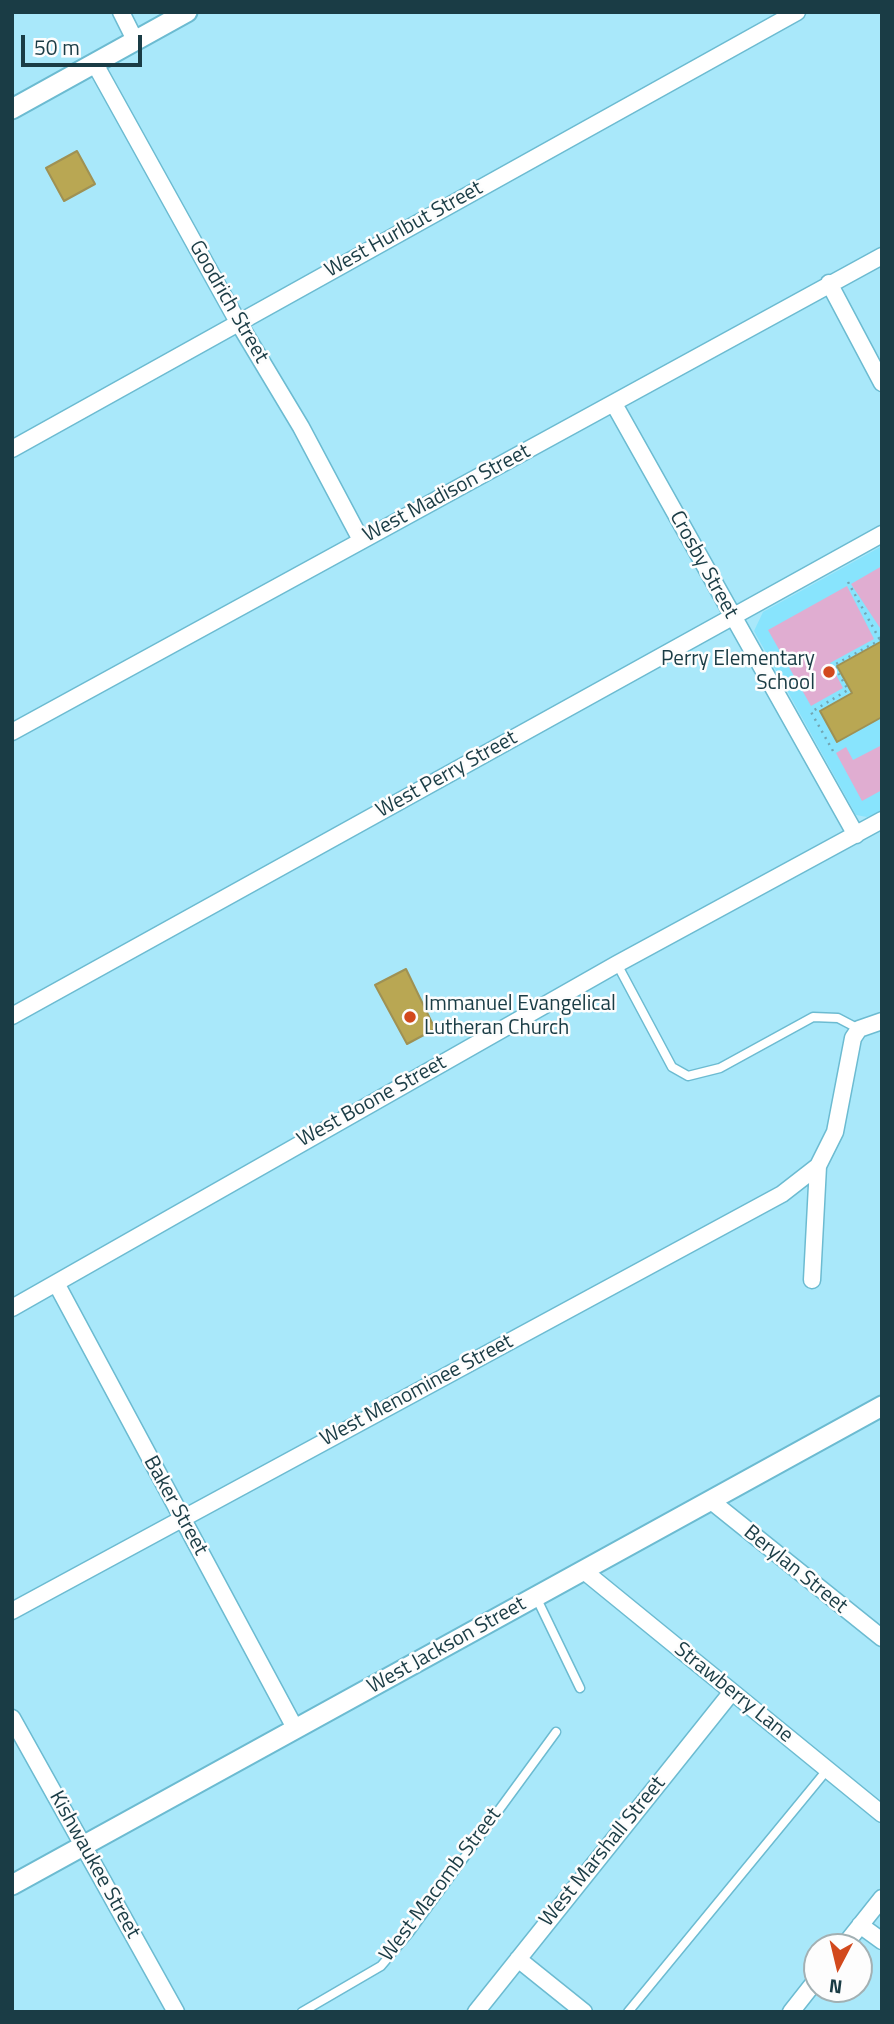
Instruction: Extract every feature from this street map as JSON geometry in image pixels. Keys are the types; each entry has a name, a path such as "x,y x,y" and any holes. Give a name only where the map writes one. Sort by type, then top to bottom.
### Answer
{"street":[{"path":"121,12 136,42"},
{"path":"12,109 187,12"},
{"name":"West Hurlbut Street","path":"12,449 797,12"},
{"name":"Goodrich Street","path":"94,64 238,322 301,427 361,540"},
{"name":"West Madison Street","path":"12,732 882,256"},
{"path":"829,283 882,383"},
{"name":"Crosby Street","path":"614,404 856,835"},
{"name":"West Perry Street","path":"12,1016 882,534"},
{"name":"West Boone Street","path":"12,1308 617,964 882,820"},
{"path":"812,1280 818,1166 835,1132 853,1038 859,1030 882,1021"},
{"name":"West Menominee Street","path":"12,1611 782,1194 818,1166"},
{"name":"Baker Street","path":"56,1283 295,1728"},
{"name":"West Jackson Street","path":"12,1885 882,1406"},
{"name":"Berylan Street","path":"710,1500 882,1638"},
{"name":"Strawberry Lane","path":"584,1571 882,1814"},
{"name":"West Marshall Street","path":"476,2012 731,1693"},
{"name":"Kishwaukee Street","path":"12,1718 176,2012"},
{"path":"854,1933 882,1898"},
{"path":"860,1925 882,1941"},
{"path":"518,1958 584,2012"},
{"path":"791,2012 803,1997"}],"lane":[{"path":"617,964 672,1067 688,1076 720,1068 813,1017 838,1018 859,1030"},
{"path":"536,1598 580,1688"},
{"name":"West Macomb Street","path":"302,2012 381,1966 409,1933 556,1732"},
{"path":"628,2012 827,1770"}],"path":[{"path":"833,751 811,712 848,690 834,665 881,639 848,582"}],"shaded area":[{"name":"Perry Elementary School","path":"882,546 882,811 867,817 856,815 754,631 763,612"},
{"path":"882,566 882,631 851,584"},
{"path":"847,586 874,639 830,663 843,688 811,706 768,630"},
{"path":"882,745 882,790 862,801 836,753 846,747 853,760"}],"building":[{"path":"77,151 95,184 64,201 46,168"},
{"path":"882,641 882,717 837,742 820,711 852,693 837,666"},
{"name":"Immanuel Evangelical Lutheran Church","path":"406,969 435,1029 407,1044 375,985"}],"place":[{"name":"Perry Elementary School","path":"829,672"},
{"name":"Immanuel Evangelical Lutheran Church","path":"410,1017"}]}
